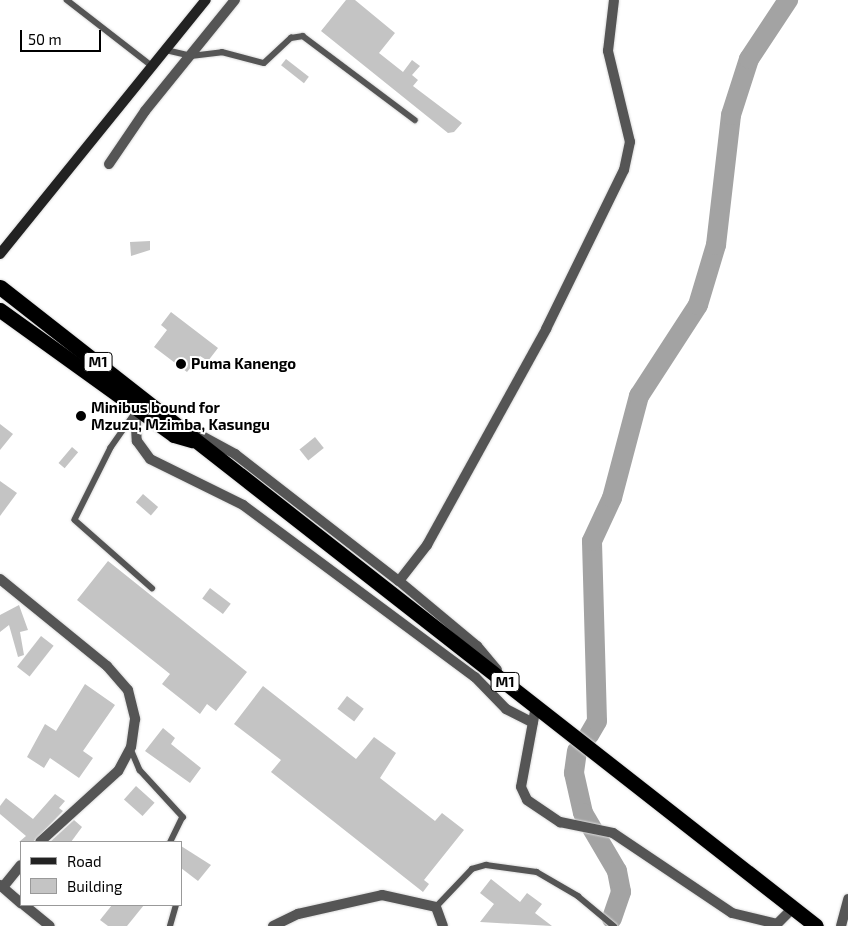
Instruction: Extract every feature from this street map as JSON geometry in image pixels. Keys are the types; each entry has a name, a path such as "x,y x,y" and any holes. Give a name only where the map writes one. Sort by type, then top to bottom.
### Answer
{"highway":[{"name":"M1","path":"0,288 179,424 192,440 511,686 816,926"},
{"name":"M1","path":"0,310 136,411 174,434 192,440"}],"main road":[{"path":"0,254 206,0"}],"street":[{"path":"109,164 235,0"},
{"path":"399,581 427,545 546,329 624,170 630,142 608,52 614,0"},
{"path":"136,411 138,441 150,459 243,505 378,609 475,677 506,709 533,723"},
{"path":"179,424 235,454 399,581 477,646 511,686"},
{"path":"0,578 107,666 128,690 135,719 131,747 112,778 41,841"},
{"path":"536,706 521,787 526,800 560,822 613,833 732,913 776,925 793,908"},
{"path":"20,866 1,886 20,902"},
{"path":"273,926 298,914 382,895 436,907 443,926"},
{"path":"841,926 848,899"},
{"path":"25,906 50,926"}],"lane":[{"path":"67,0 152,66"},
{"path":"166,50 191,56 222,52 264,63 291,38 303,36 414,120"},
{"path":"136,411 111,448 75,520 152,588"},
{"path":"131,747 140,770 183,817 171,841"},
{"path":"436,907 472,870 486,865 537,872 578,896 614,926"},
{"path":"170,926 176,906"}],"building":[{"path":"346,0 355,0 395,33 379,53 403,72 412,60 420,66 412,75 418,80 413,86 462,123 454,132 448,133 321,31"},
{"path":"286,59 309,77 304,83 281,65"},
{"path":"150,241 150,250 131,256 130,242"},
{"path":"171,312 218,348 208,361 200,356 187,372 154,347 167,330 161,325"},
{"path":"0,424 13,434 0,450"},
{"path":"315,437 324,448 308,460 299,450"},
{"path":"72,447 78,452 65,468 59,463"},
{"path":"0,481 17,493 0,516"},
{"path":"143,494 158,507 151,515 136,502"},
{"path":"108,561 247,672 216,711 207,704 200,714 162,684 170,674 77,600"},
{"path":"210,588 231,604 223,614 202,598"},
{"path":"19,605 28,630 20,632 24,655 18,657 9,625 0,632 0,615"},
{"path":"41,636 54,646 30,677 17,667"},
{"path":"85,684 115,705 83,751 93,758 79,778 50,758 44,768 27,757 45,724 56,731"},
{"path":"263,686 356,759 374,737 396,753 380,778 435,821 442,813 464,830 424,880 429,884 423,892 271,772 281,760 234,724"},
{"path":"347,696 364,709 354,721 337,709"},
{"path":"163,728 175,738 171,744 201,768 190,783 145,751"},
{"path":"136,786 155,803 143,816 124,799"},
{"path":"55,794 65,801 59,808 63,811 34,841 20,841 26,836 0,814 0,806 6,798 33,819"},
{"path":"74,820 82,827 72,841 51,841"},
{"path":"182,847 211,865 198,881 182,869"},
{"path":"491,879 520,902 527,893 542,904 535,913 552,926 480,922 494,904 480,893"},
{"path":"111,906 143,906 127,926 108,926 100,920"}],"waterway":[{"path":"589,735 597,721 592,541 612,498 639,396 698,305 716,245 731,115 749,59 788,0"},
{"path":"577,751 574,773 583,813 617,871 621,892 612,918"}],"place":[{"name":"Puma Kanengo","path":"181,364"},
{"name":"Minibus bound for Mzuzu, Mzimba, Kasungu","path":"81,416"}]}
